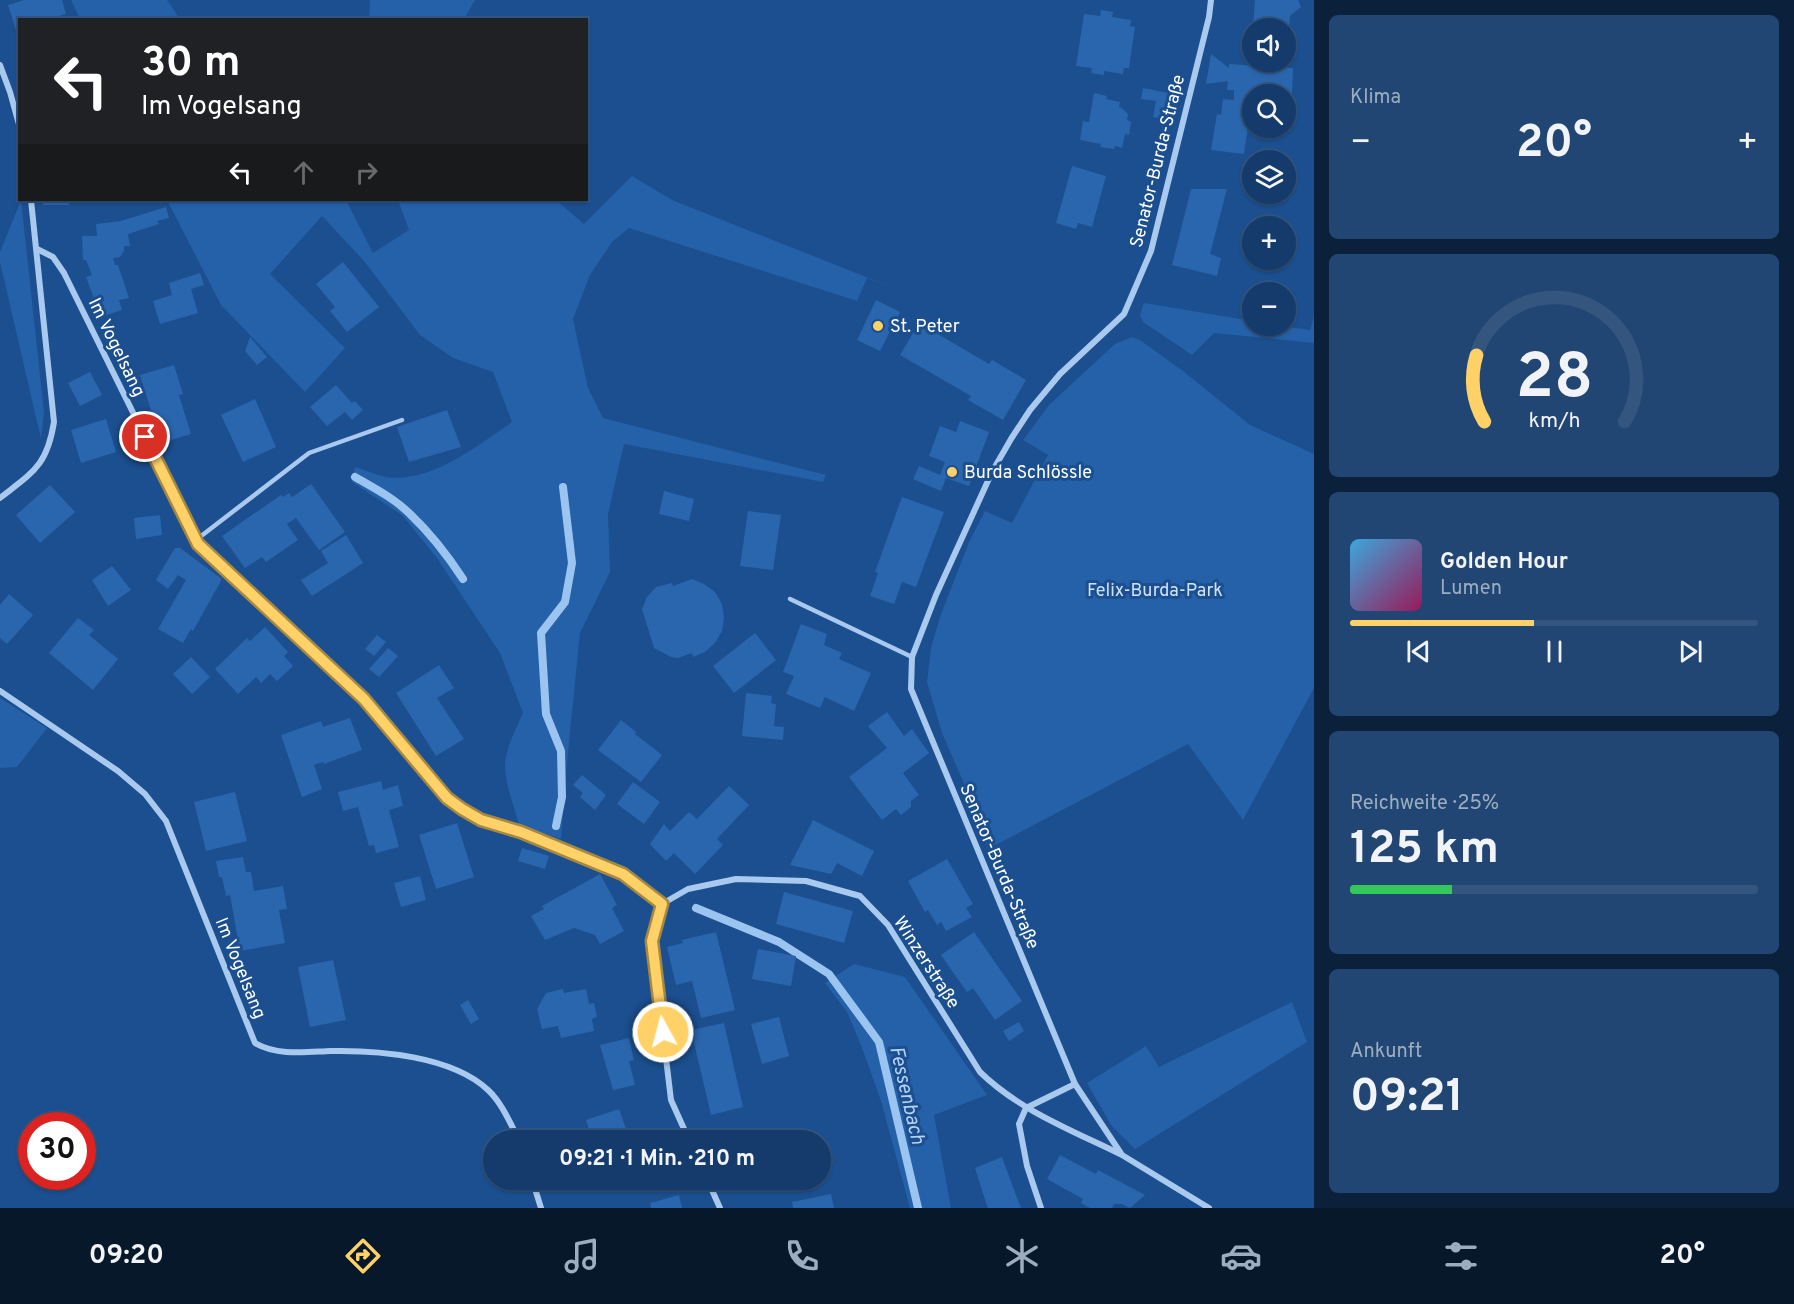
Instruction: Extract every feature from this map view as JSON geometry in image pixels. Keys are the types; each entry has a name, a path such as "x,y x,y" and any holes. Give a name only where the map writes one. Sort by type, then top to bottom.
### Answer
{"street":[{"name":"Senator-Burda-Straße","path":"1122,1155 1075,1084 911,689 912,657 936,595 992,472 1011,440 1030,410 1060,374 1124,314 1151,251 1209,17 1211,0"},
{"path":"0,65 18,121"},
{"path":"0,498 36,470 50,444 54,422 31,201"},
{"name":"Im Vogelsang","path":"37,249 53,257 64,273 198,544 364,699 447,798 481,820 521,832 623,874 662,904"},
{"name":"Im Vogelsang","path":"0,691 118,771 145,794 166,821 255,1043 266,1049 288,1053 358,1050 422,1059 449,1066 473,1078 489,1090 503,1109 514,1130"},
{"name":"Winzerstraße","path":"662,904 688,889 736,879 806,881 860,896 888,925 980,1072 998,1090 1026,1108"},
{"path":"662,904 652,941 671,1100 684,1130"},
{"path":"1041,1208 1027,1166 1019,1125 1026,1108 1075,1084"},
{"name":"Senator-Burda-Straße","path":"1026,1108 1122,1155 1209,1208"},
{"path":"535,1190 541,1208"},
{"path":"712,1190 720,1208"}],"lane":[{"path":"196,540 309,453 402,420"},
{"path":"790,598 912,657"}],"green space":[{"path":"71,0 167,0 179,18 80,18"},
{"path":"370,0 475,0 465,18 369,18"},
{"path":"632,176 672,200 899,290 867,278 857,301 629,228 612,242 590,275 573,319 588,388 603,418 826,475 823,482 624,444 608,514 610,572 580,633 561,839 519,824 508,785 505,763 510,743 523,713 500,653 437,558 402,515 352,482 355,467 386,477 403,477 436,469 469,452 512,422 493,372 453,358 420,335 364,261 322,216 270,274 345,348 305,392 221,305 168,201 347,201 373,253 409,230 398,201 557,201 584,224"},
{"path":"21,201 44,412 41,439 0,262 0,252"},
{"path":"1144,303 1242,319 1242,336 1214,333 1192,355 1143,322 1140,315"},
{"path":"1314,316 1314,343 1244,336 1296,336 1296,328 1310,330"},
{"name":"Felix-Burda-Park","path":"1132,337 1140,340 1183,371 1250,425 1314,454 1314,688 1243,820 1188,744 988,849 966,788 942,733 927,682 931,648 940,617 969,542 985,511 1012,523 1048,455 1023,440 1050,404 1115,344"},
{"path":"0,698 47,728 17,767 0,768"},
{"path":"854,964 905,977 987,1095 934,1115 951,1208 910,1208 881,1101 861,1045 847,1012 825,983"},
{"path":"1292,1002 1307,1042 1135,1149 1111,1125 1087,1083 1146,1046 1159,1067"}],"building":[{"path":"24,0 62,0 66,14 53,18 18,18 18,37 8,5"},
{"path":"1255,0 1298,0 1301,7 1290,18 1254,18"},
{"path":"1101,10 1113,12 1112,17 1131,20 1130,26 1135,27 1129,68 1124,68 1123,74 1104,71 1104,75 1091,73 1092,68 1076,66 1084,14 1100,16"},
{"path":"1211,54 1229,68 1229,64 1242,65 1242,72 1293,72 1292,84 1242,84 1242,138 1246,138 1242,154 1211,150 1217,114 1221,115 1223,99 1234,100 1234,90 1227,90 1228,81 1206,84"},
{"path":"1143,88 1174,94 1170,120 1153,117 1156,101 1141,99"},
{"path":"1094,93 1120,102 1119,107 1128,114 1127,120 1131,122 1129,135 1125,134 1122,148 1100,147 1101,144 1080,140 1083,121 1089,122"},
{"path":"1072,166 1106,176 1092,227 1078,223 1076,229 1056,223"},
{"path":"1191,189 1227,189 1210,254 1221,258 1217,276 1172,265"},
{"path":"43,201 69,201 69,205 43,205"},
{"path":"166,207 169,218 157,221 159,224 128,234 130,246 124,246 120,257 113,258 115,265 118,265 129,298 119,300 122,310 101,317 86,277 92,275 86,260 83,260 82,236 97,236 96,224 121,221"},
{"path":"343,262 379,307 347,332 330,311 335,307 316,284"},
{"path":"200,273 204,285 191,289 198,313 160,324 153,301 172,295 169,283"},
{"name":"St. Peter","path":"876,300 900,312 880,351 857,340"},
{"path":"919,323 989,364 992,360 1026,380 1003,420 968,400 971,396 900,355"},
{"path":"250,337 267,357 257,365 245,351"},
{"path":"174,365 183,394 179,395 191,434 161,443 140,375"},
{"path":"90,372 102,395 80,406 68,383"},
{"path":"336,385 352,403 355,401 363,410 352,420 345,412 327,426 310,407"},
{"path":"255,399 276,447 243,462 221,415"},
{"path":"447,410 461,447 409,462 397,427"},
{"path":"106,419 116,452 81,463 71,430"},
{"path":"960,421 989,432 969,486 946,478 941,491 913,479 919,466 940,475 945,462 929,456 940,426 956,432"},
{"path":"311,484 345,532 319,550 296,518 287,524 298,540 266,562 262,557 245,568 222,536 281,495 283,497 289,493 292,497"},
{"path":"50,485 75,512 40,543 16,515"},
{"path":"664,491 694,499 689,521 659,514"},
{"path":"902,497 944,512 916,587 902,582 894,604 870,596 878,573 875,572"},
{"path":"748,511 781,515 773,570 740,566"},
{"path":"160,515 162,535 136,539 134,518"},
{"path":"346,535 363,563 312,596 301,580 328,563 321,551"},
{"path":"175,548 180,548 222,579 193,631 191,629 183,643 158,629 186,580 178,575 168,589 156,580"},
{"path":"112,566 131,590 108,606 92,580"},
{"path":"692,579 715,592 722,604 724,618 722,631 715,643 705,652 693,657 692,653 678,658 671,657 654,648 642,609 647,597 656,587 672,583 673,586"},
{"path":"9,594 33,615 7,644 0,638 0,605"},
{"path":"78,618 94,630 89,635 118,659 93,690 49,653"},
{"path":"801,624 827,634 824,645 842,653 839,659 871,673 854,711 825,697 820,708 786,694 794,676 783,672"},
{"path":"265,627 288,652 284,656 293,666 277,681 270,674 261,683 256,677 238,694 215,669 247,638 250,641"},
{"path":"755,633 776,660 734,693 713,666"},
{"path":"377,635 386,642 374,656 365,649"},
{"path":"388,648 398,656 379,677 369,669"},
{"path":"191,657 210,677 192,694 173,674"},
{"path":"439,665 454,688 437,698 464,739 436,756 396,693"},
{"path":"746,693 772,696 771,703 776,704 774,726 784,727 783,740 742,736"},
{"path":"887,712 904,736 912,729 929,753 903,773 919,795 911,801 911,807 901,815 896,809 882,820 849,777 887,748 868,726"},
{"path":"350,718 362,750 324,764 323,762 314,765 322,789 302,797 281,735 321,721 323,727"},
{"path":"621,720 662,755 641,782 598,750"},
{"path":"582,775 606,795 595,810 580,797 583,793 573,785"},
{"path":"381,781 383,790 398,785 403,806 389,810 399,847 376,853 374,845 369,846 358,807 343,811 338,792"},
{"path":"633,782 660,802 644,824 617,804"},
{"path":"729,786 749,805 717,839 723,845 695,874 674,853 666,861 650,844 664,824 670,831 689,812 697,819"},
{"path":"235,792 247,841 206,851 194,802"},
{"path":"813,820 874,851 862,876 837,863 831,874 790,865"},
{"path":"457,823 474,877 436,889 419,835"},
{"path":"522,848 549,856 545,869 518,861"},
{"path":"243,857 246,872 251,872 254,891 283,886 287,909 279,910 285,943 240,951 230,895 226,896 216,861"},
{"path":"947,859 973,904 966,908 972,917 946,931 941,922 937,925 928,910 925,912 908,881"},
{"path":"600,874 617,905 612,908 624,931 600,944 595,935 574,928 545,940 531,916 544,909 542,906"},
{"path":"420,876 426,900 401,907 394,883"},
{"path":"784,892 853,911 844,943 776,924"},
{"path":"716,932 735,1010 701,1018 692,981 676,985 667,947 683,943 682,940"},
{"path":"974,932 1022,1001 995,1020 973,988 967,992 941,955"},
{"path":"758,949 796,956 791,986 752,979"},
{"path":"333,960 346,1020 310,1027 298,967"},
{"path":"563,989 564,993 586,989 589,1004 594,1003 597,1017 592,1019 594,1031 561,1038 558,1026 542,1029 537,1009 546,993"},
{"path":"468,1000 479,1019 471,1024 460,1005"},
{"path":"779,1017 789,1056 762,1064 751,1024"},
{"path":"1019,1022 1024,1031 1009,1041 1003,1031"},
{"path":"724,1023 743,1107 711,1115 691,1030"},
{"path":"629,1038 634,1060 629,1061 635,1085 613,1090 600,1045"},
{"path":"619,1109 626,1130 589,1130 586,1120"},
{"path":"1060,1155 1096,1174 1098,1170 1145,1195 1130,1208 1122,1204 1114,1204 1112,1208 1090,1208 1081,1203 1083,1199 1047,1179"},
{"path":"1002,1157 1021,1208 988,1208 987,1206 975,1168"},
{"path":"831,1194 834,1208 793,1208 792,1202"},
{"path":"679,1195 682,1208 651,1208 650,1203"}],"waterway":[{"path":"355,477 404,508 425,529 463,579"},
{"name":"Fessenbach","path":"556,826 562,797 561,751 546,714 541,633 565,602 572,563 563,487"},
{"name":"Fessenbach","path":"696,908 779,942 829,974 879,1042 918,1208"}],"place":[{"name":"St. Peter","path":"878,326"},
{"name":"Burda Schlössle","path":"952,472"}],"route":[{"path":"145,437 198,544 364,699 447,798 481,820 521,832 623,874 662,904 652,941 663,1032"}]}
